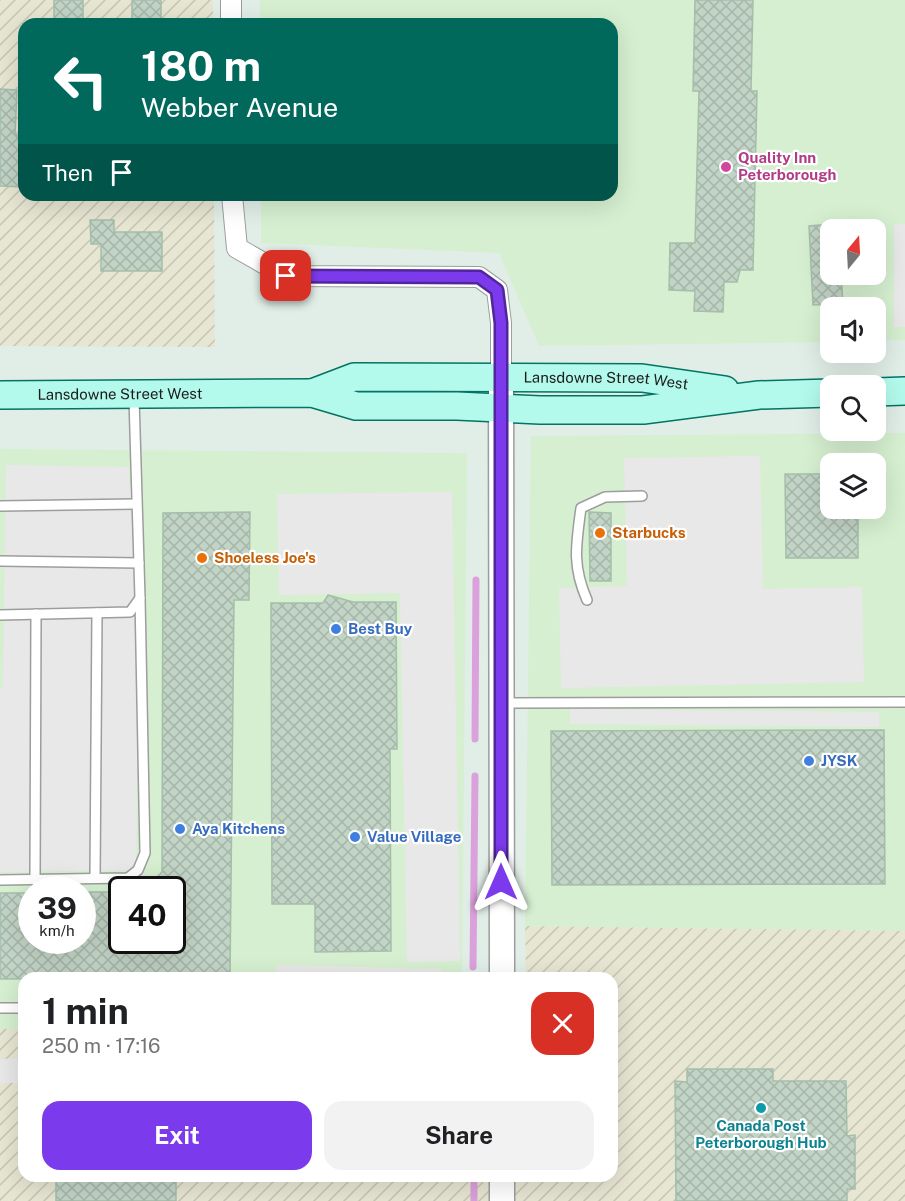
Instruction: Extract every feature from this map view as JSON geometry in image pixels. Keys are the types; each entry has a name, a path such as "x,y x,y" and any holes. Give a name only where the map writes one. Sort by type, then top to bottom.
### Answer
{"main road":[{"name":"Lansdowne Street West","path":"312,393 354,376 642,378 759,395"},
{"path":"886,392 905,391"},
{"name":"Lansdowne Street West","path":"0,395 312,393 356,406 643,410 759,395 820,393"}],"street":[{"path":"231,0 231,18"},
{"path":"233,201 237,248 286,276 479,277 497,290 501,323 502,408 502,972"},
{"path":"502,1182 502,1201"}],"lane":[{"path":"96,878 128,878 138,870 145,853 134,395"},
{"path":"587,600 577,579 576,541 581,508 604,497 642,496"},
{"path":"0,506 136,504"},
{"path":"0,561 139,563"},
{"path":"0,615 130,612 140,598"},
{"path":"95,876 97,613"},
{"path":"35,876 36,614"},
{"path":"501,702 905,702"},
{"path":"0,880 18,880"},
{"path":"0,1008 18,1008"}],"shaded area":[{"path":"0,0 213,0 213,18 18,18 18,201 214,201 215,347 0,346"},
{"path":"260,0 905,0 905,340 886,340 886,297 820,297 820,342 539,346 499,253 261,243 261,201 618,201 618,18 260,18"},
{"path":"894,224 905,224 905,327 894,327"},
{"path":"886,433 905,433 905,931 525,926 531,436 820,434 820,441 886,441"},
{"path":"0,449 467,453 462,972 18,972 18,1029 0,1029"},
{"path":"760,456 763,589 862,587 864,682 561,688 559,588 627,586 624,458"},
{"path":"6,465 129,467 129,486 141,486 136,870 0,872 0,688 3,688"},
{"path":"452,492 460,961 407,962 400,593 279,595 277,494"},
{"path":"570,709 879,712 879,727 570,724"},
{"path":"525,926 905,931 905,1201 0,1201 0,1029 18,1029 18,1182 618,1182 618,972 526,972"},
{"path":"277,965 441,969 441,972 276,972"},
{"path":"18,1058 18,1083 0,1083 0,1059"}],"building":[{"path":"54,0 83,0 83,18 54,18"},
{"path":"132,0 161,0 161,18 132,18"},
{"name":"Quality Inn Peterborough","path":"695,0 753,0 751,91 757,91 753,270 740,270 737,282 724,282 723,312 694,311 695,291 669,290 670,243 695,243 699,91 693,91"},
{"path":"0,89 17,90 15,135 18,135 18,187 0,186"},
{"path":"90,220 114,220 114,232 162,232 162,271 101,271 101,244 91,244"},
{"path":"820,225 820,285 842,285 843,297 820,297 820,305 813,305 809,226"},
{"path":"785,474 820,474 820,519 858,519 858,558 786,558"},
{"path":"250,512 249,600 234,600 230,972 18,972 18,979 0,979 0,893 18,893 18,954 96,954 96,892 108,892 108,954 186,954 186,876 158,876 162,872 163,513"},
{"name":"Starbucks","path":"589,512 611,513 611,581 590,581"},
{"path":"328,595 353,602 396,602 397,749 390,749 391,951 315,952 315,904 272,904 271,603 323,603"},
{"path":"884,730 885,884 552,885 551,731"},
{"name":"Canada Post Peterborough Hub","path":"687,1069 773,1069 773,1081 846,1081 847,1136 855,1135 855,1189 847,1189 847,1201 676,1201 675,1081 687,1082"},
{"path":"56,1182 176,1182 176,1201 56,1201"}],"waterway":[{"path":"475,739 476,580"},
{"path":"473,967 475,776"},
{"path":"474,1182 474,1200"}],"place":[{"name":"Quality Inn Peterborough","path":"726,167"},
{"name":"Starbucks","path":"600,533"},
{"name":"Shoeless Joe's","path":"202,558"},
{"name":"Best Buy","path":"336,629"},
{"name":"JYSK","path":"809,761"},
{"name":"Aya Kitchens","path":"180,829"},
{"name":"Value Village","path":"355,837"},
{"name":"Canada Post Peterborough Hub","path":"761,1108"}],"route":[{"path":"286,276 479,277 497,290 501,323 502,408 501,882"}]}
